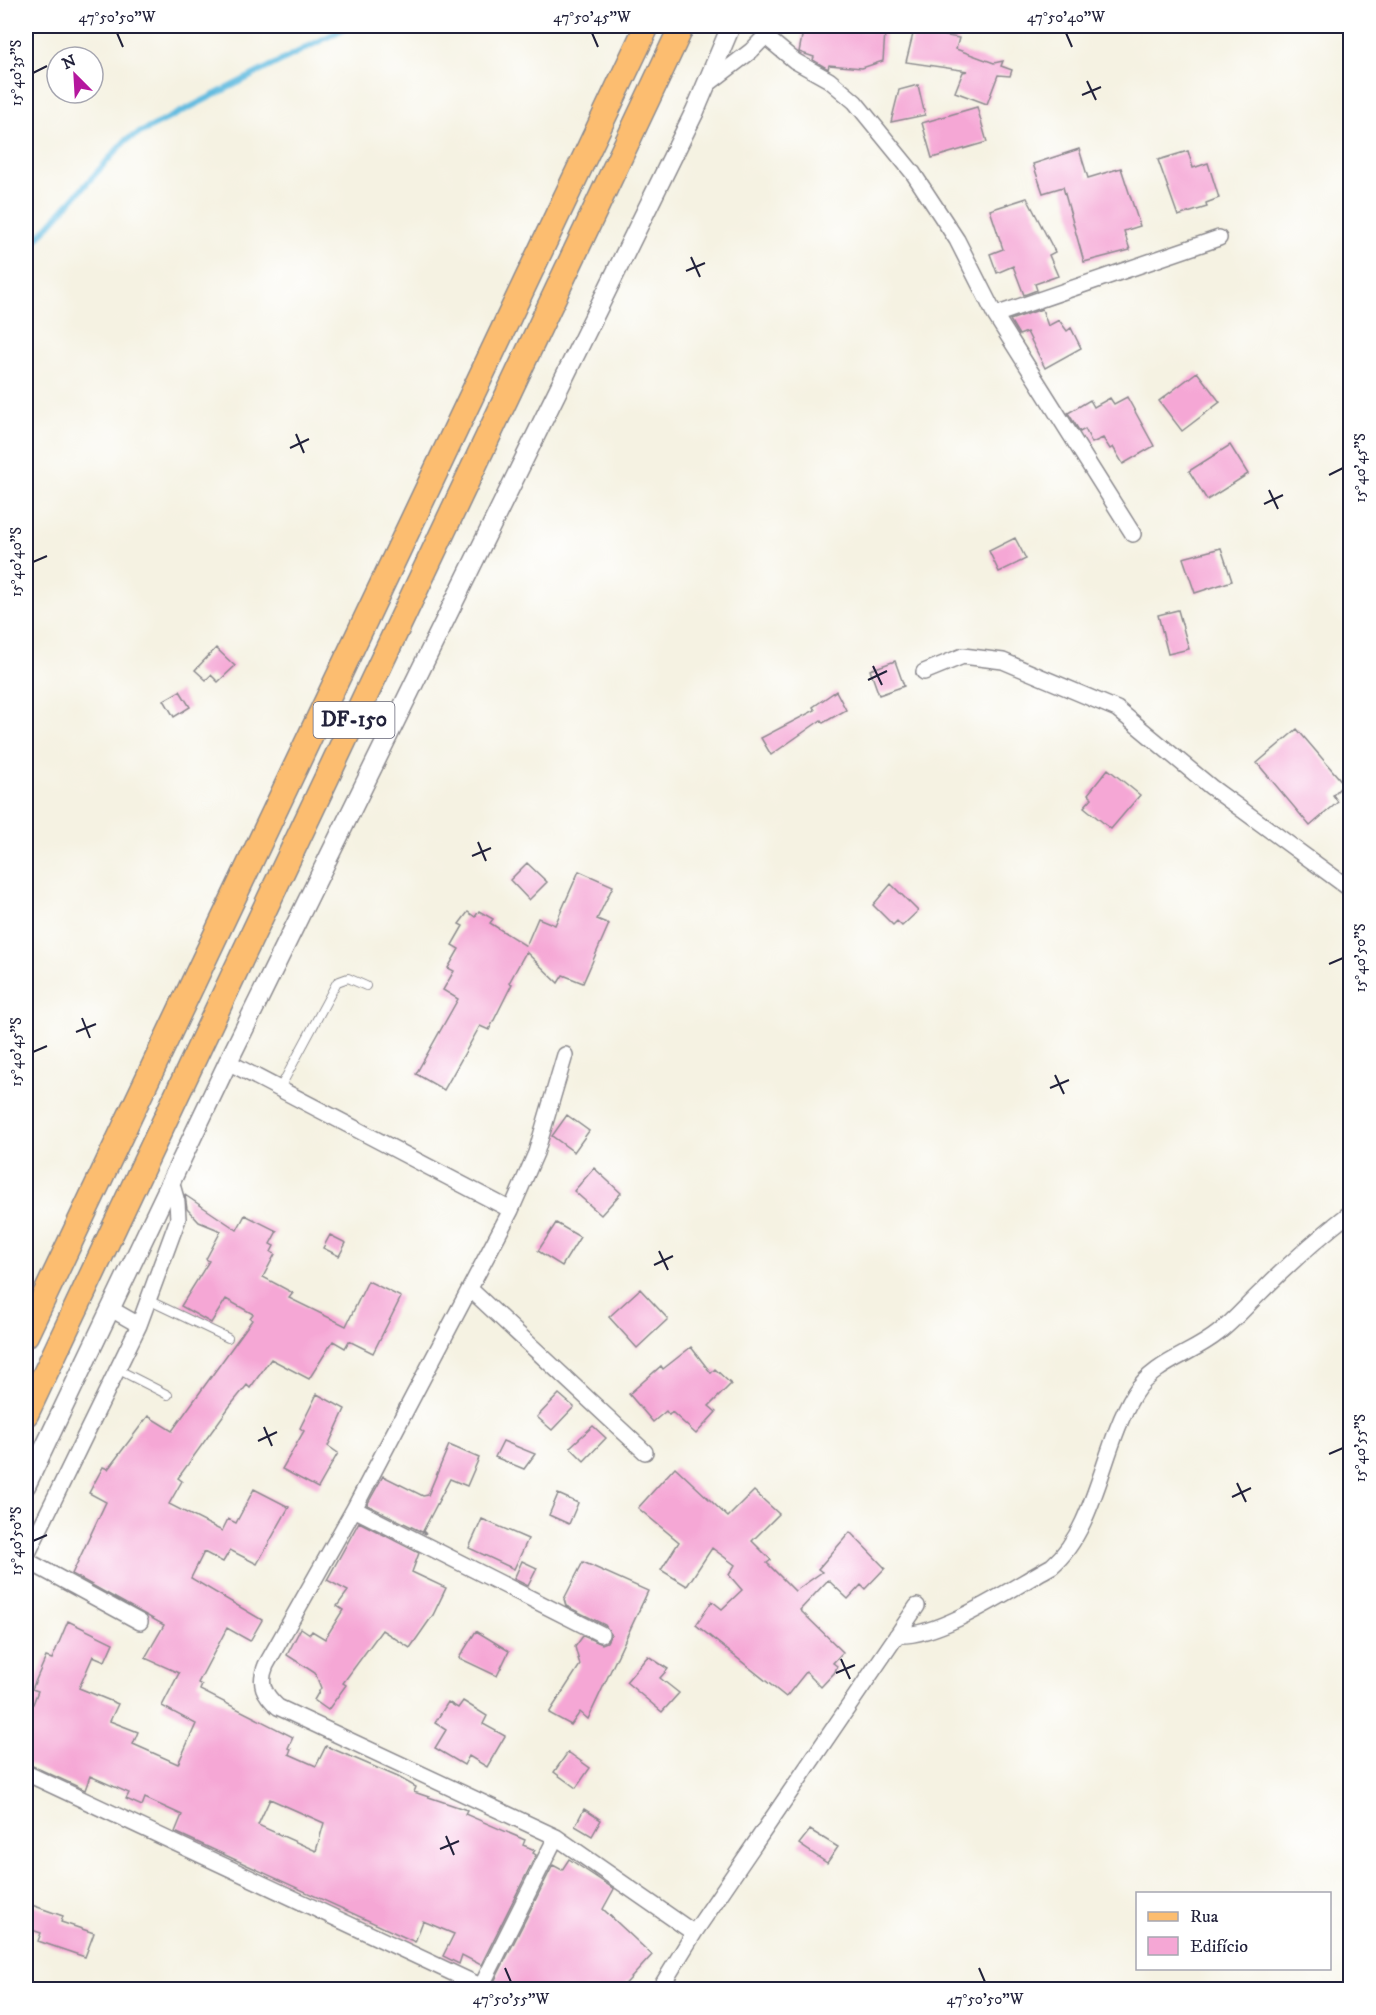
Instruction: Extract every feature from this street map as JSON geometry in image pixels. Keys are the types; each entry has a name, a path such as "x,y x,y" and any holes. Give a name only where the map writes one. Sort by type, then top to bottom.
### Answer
{"main road":[{"name":"DF-150","path":"26,1335 647,26"},
{"name":"DF-150","path":"26,1414 682,26"}],"street":[{"path":"26,1486 228,1062 704,87 731,26"},
{"path":"704,87 725,73 770,31 795,61 829,80 855,102 914,173 957,240 995,315 1133,534"},
{"path":"995,315 1219,238"},
{"path":"924,672 963,656 1003,661 1117,709 1210,787 1350,890"},
{"path":"565,1055 536,1153 511,1210 354,1509 266,1665 261,1677 262,1689 278,1707 556,1837 694,1934"},
{"path":"228,1062 511,1210"},
{"path":"140,1622 26,1559 139,1325 178,1219 177,1202 171,1181"},
{"path":"897,1635 927,1631 950,1622 1052,1566 1066,1553 1076,1539 1105,1460 1134,1393 1161,1365 1218,1334 1285,1268 1350,1213"},
{"path":"471,1290 645,1452"},
{"path":"111,1310 139,1325"},
{"path":"354,1509 601,1634"},
{"path":"659,1989 917,1606"},
{"path":"26,1773 485,1988 556,1837"}],"lane":[{"path":"280,1088 337,982 348,978 366,986"},
{"path":"148,1300 228,1338"},
{"path":"117,1369 168,1395"}],"building":[{"path":"804,26 885,32 883,61 862,68 829,65 828,69 813,60 814,57 799,52"},
{"path":"914,30 959,38 956,49 994,63 1003,61 1001,66 1012,70 1010,76 998,75 987,104 955,92 963,72 968,71 906,62"},
{"path":"918,85 925,115 891,122 899,90"},
{"path":"977,107 987,142 932,158 922,123"},
{"path":"1079,149 1088,178 1121,168 1140,226 1124,231 1130,250 1084,262 1063,187 1043,193 1033,164"},
{"path":"1188,151 1193,168 1208,163 1219,198 1206,203 1207,207 1178,216 1158,160"},
{"path":"1027,198 1055,252 1049,255 1058,276 1035,284 1037,290 1024,295 1013,266 997,273 990,254 1003,249 990,210"},
{"path":"1042,309 1048,326 1059,320 1067,331 1071,328 1081,348 1045,368 1027,332 1019,335 1010,320"},
{"path":"1197,372 1220,402 1182,431 1159,401"},
{"path":"1127,397 1154,446 1123,464 1113,447 1110,449 1103,438 1092,443 1085,429 1080,432 1068,413 1090,400 1094,407 1110,398 1114,404"},
{"path":"1230,445 1248,474 1207,500 1189,471"},
{"path":"1015,538 1026,559 999,572 989,551"},
{"path":"1221,548 1232,581 1195,593 1183,558"},
{"path":"1178,610 1189,649 1168,654 1158,615"},
{"path":"216,648 235,666 218,682 211,675 206,680 195,670"},
{"path":"895,661 904,686 879,695 870,670"},
{"path":"180,691 190,707 174,717 164,700"},
{"path":"836,691 846,710 823,723 821,720 771,755 761,738 815,710 813,707"},
{"path":"1297,729 1344,784 1333,795 1338,802 1310,826 1257,763"},
{"path":"1108,769 1140,795 1111,829 1084,807 1092,798 1088,794"},
{"path":"527,863 547,882 529,900 510,880"},
{"path":"579,871 613,886 597,919 609,924 583,983 563,975 558,983 526,952 509,983 512,984 489,1030 480,1026 444,1090 416,1074 458,999 443,990 454,971 448,968 459,949 452,945 463,926 459,924 468,912 475,917 479,911 493,919 490,923 526,946 538,918 555,925"},
{"path":"891,884 918,911 902,926 897,921 893,925 873,905"},
{"path":"567,1115 589,1131 574,1152 552,1136"},
{"path":"594,1168 621,1193 601,1215 574,1191"},
{"path":"185,1195 237,1230 245,1215 277,1231 270,1244 274,1246 271,1252 275,1254 263,1277 293,1293 289,1298 346,1326 368,1281 401,1297 373,1353 349,1341 345,1348 333,1341 309,1379 271,1359 250,1388 247,1385 230,1406 178,1478 182,1481 169,1504 222,1531 228,1519 236,1523 254,1489 289,1507 257,1564 230,1550 223,1562 204,1552 191,1578 262,1620 250,1641 227,1628 198,1683 202,1685 200,1690 293,1737 288,1748 291,1749 289,1754 316,1766 326,1746 398,1777 416,1787 414,1792 467,1810 465,1814 525,1840 523,1845 535,1850 533,1853 536,1855 481,1965 462,1955 459,1964 443,1956 454,1934 423,1921 415,1942 175,1832 182,1815 145,1798 142,1806 126,1799 129,1793 90,1776 85,1790 26,1763 26,1722 38,1691 32,1689 46,1657 52,1659 68,1621 113,1643 105,1661 93,1656 79,1688 118,1704 110,1721 138,1732 133,1744 178,1764 196,1724 162,1706 179,1673 145,1658 164,1625 72,1574 106,1502 89,1493 103,1467 108,1469 148,1416 172,1431 252,1320 250,1318 253,1314 226,1299 211,1323 181,1306 209,1261 206,1259 221,1231 199,1222 187,1209","holes":["270,1799 324,1823 316,1851 258,1825"]},
{"path":"556,1223 580,1237 562,1266 538,1251"},
{"path":"330,1235 346,1243 339,1256 323,1248"},
{"path":"640,1289 668,1319 637,1348 609,1317"},
{"path":"691,1347 711,1373 715,1369 731,1384 709,1406 716,1412 696,1434 672,1412 669,1415 666,1411 653,1422 629,1394 661,1366 663,1369"},
{"path":"317,1394 345,1409 328,1446 338,1453 318,1488 282,1469 304,1431 300,1428"},
{"path":"559,1394 574,1407 552,1430 537,1417"},
{"path":"593,1426 606,1438 584,1461 570,1447"},
{"path":"503,1441 535,1454 524,1469 495,1457"},
{"path":"449,1445 479,1458 467,1486 450,1479 423,1531 426,1534 367,1505 383,1476 423,1496 428,1495"},
{"path":"675,1467 728,1517 754,1491 779,1514 752,1541 771,1560 767,1563 795,1591 822,1572 818,1569 850,1532 885,1568 865,1589 861,1585 848,1599 828,1580 800,1610 843,1652 833,1663 837,1666 835,1672 821,1687 806,1672 786,1697 696,1625 712,1601 722,1609 742,1590 729,1575 735,1565 712,1548 687,1586 661,1570 679,1542 638,1508"},
{"path":"558,1494 578,1503 569,1524 549,1515"},
{"path":"482,1519 528,1539 514,1569 469,1548"},
{"path":"359,1522 419,1553 412,1572 446,1588 433,1615 410,1648 382,1630 343,1683 346,1685 328,1710 314,1700 321,1688 315,1673 287,1655 301,1628 310,1634 312,1631 325,1639 343,1610 337,1606 348,1591 327,1580"},
{"path":"522,1561 537,1568 528,1586 514,1579"},
{"path":"583,1562 648,1591 588,1719 580,1712 571,1725 549,1713 580,1665 575,1647 583,1636 602,1644 607,1642 611,1634 605,1625 566,1606 564,1599"},
{"path":"476,1631 509,1651 497,1676 459,1658"},
{"path":"648,1656 668,1669 660,1678 679,1693 662,1712 626,1682"},
{"path":"463,1701 487,1716 483,1724 505,1736 487,1767 469,1756 464,1765 435,1748 446,1730 435,1723 448,1702 458,1708"},
{"path":"568,1752 590,1768 576,1788 554,1772"},
{"path":"584,1809 601,1820 592,1836 575,1826"},
{"path":"810,1830 838,1847 827,1863 799,1844"},
{"path":"569,1859 614,1889 603,1909 652,1955 621,1989 506,1989 494,1982 553,1865 562,1870"},
{"path":"26,1903 63,1916 61,1922 94,1933 85,1957 38,1941 41,1933 26,1928"}],"waterway":[{"path":"26,251 126,140 349,26"}]}
